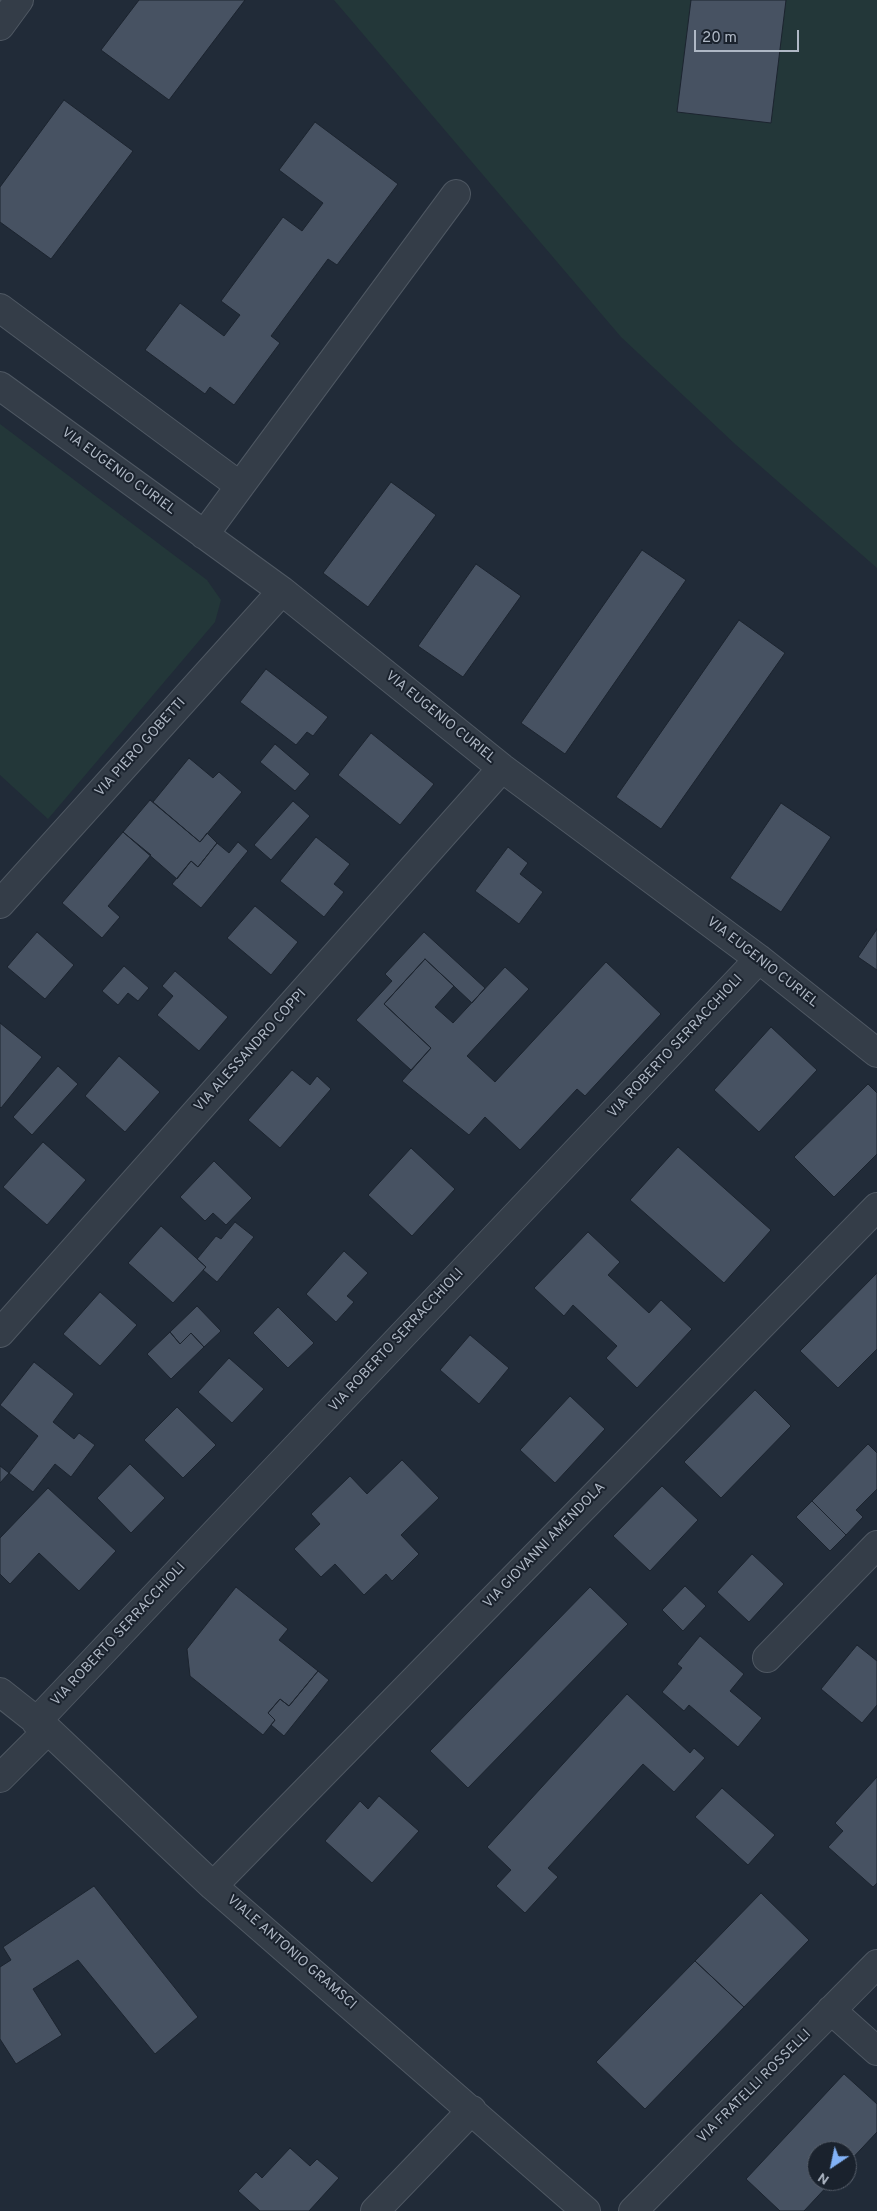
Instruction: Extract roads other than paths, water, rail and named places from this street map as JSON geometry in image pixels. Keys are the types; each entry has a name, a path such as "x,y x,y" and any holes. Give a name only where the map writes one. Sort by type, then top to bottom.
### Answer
{"street":[{"path":"0,26 19,0"},
{"path":"204,535 456,194"},
{"path":"0,308 240,486"},
{"name":"VIA EUGENIO CURIEL","path":"0,386 282,592 502,768 759,959 877,1053"},
{"name":"VIA PIERO GOBETTI","path":"0,904 282,592"},
{"name":"VIA ALESSANDRO COPPI","path":"0,1333 502,768"},
{"name":"VIA ROBERTO SERRACCHIOLI","path":"0,1778 42,1726 759,959"},
{"name":"VIA GIOVANNI AMENDOLA","path":"213,1886 877,1207"},
{"path":"767,1658 877,1546"},
{"name":"VIALE ANTONIO GRAMSCI","path":"0,1692 42,1726 213,1886 586,2211"},
{"name":"VIA FRATELLI ROSSELLI","path":"633,2211 877,1964"},
{"path":"831,2010 877,2051"},
{"path":"375,2211 472,2110"}]}
